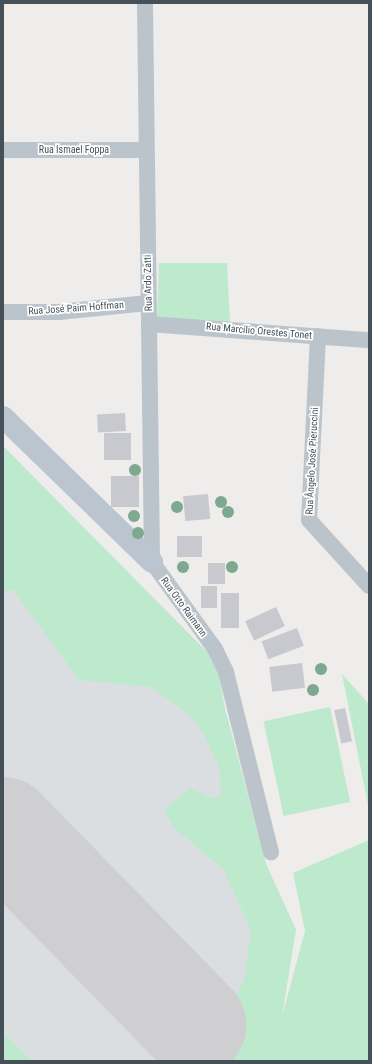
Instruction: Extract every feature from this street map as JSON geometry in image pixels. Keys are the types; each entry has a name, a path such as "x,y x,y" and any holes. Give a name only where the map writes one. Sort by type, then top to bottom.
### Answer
{"street":[{"name":"Rua Ardo Zatti","path":"145,3 152,562"},
{"name":"Rua Ismael Foppa","path":"3,150 146,150"},
{"name":"Rua José Paim Hoffman","path":"3,312 60,312 148,303"},
{"name":"Rua Marcílio Orestes Tonet","path":"149,324 369,340"},
{"name":"Rua Ângelo José Pieruccini","path":"318,336 309,520 369,586"},
{"name":"Rua Otto Raimann","path":"3,417 152,562 215,649 226,672 271,852"}],"shaded area":[{"path":"3,446 216,661 225,709 266,864 296,930 251,1061 3,1061"}],"green space":[{"path":"159,263 227,263 230,323 157,318"},
{"path":"3,446 216,661 225,709 266,864 296,930 282,1016 305,931 293,873 369,840 369,1061 182,1061 223,1020 244,980 251,931 224,870 174,828 164,810 190,788 208,797 221,798 219,766 203,733 189,715 151,687 79,680 13,590 3,591"},
{"path":"342,674 369,704 369,810"},
{"path":"330,707 350,802 284,816 263,721"},
{"path":"3,1035 7,1037 33,1061 3,1061"}],"building":[{"path":"125,413 126,431 98,432 97,414"},
{"path":"104,433 131,433 131,460 104,460"},
{"path":"111,476 139,476 139,507 111,507"},
{"path":"208,494 210,519 185,521 183,496"},
{"path":"177,536 202,536 202,557 177,557"},
{"path":"208,563 225,563 225,584 208,584"},
{"path":"201,586 217,586 217,608 201,608"},
{"path":"221,593 239,593 239,628 221,628"},
{"path":"276,607 285,626 254,640 245,621"},
{"path":"297,628 304,646 268,659 262,642"},
{"path":"302,663 305,688 272,692 269,667"},
{"path":"345,708 352,741 341,744 334,710"}],"runway":[{"path":"3,829 194,1025"}]}
